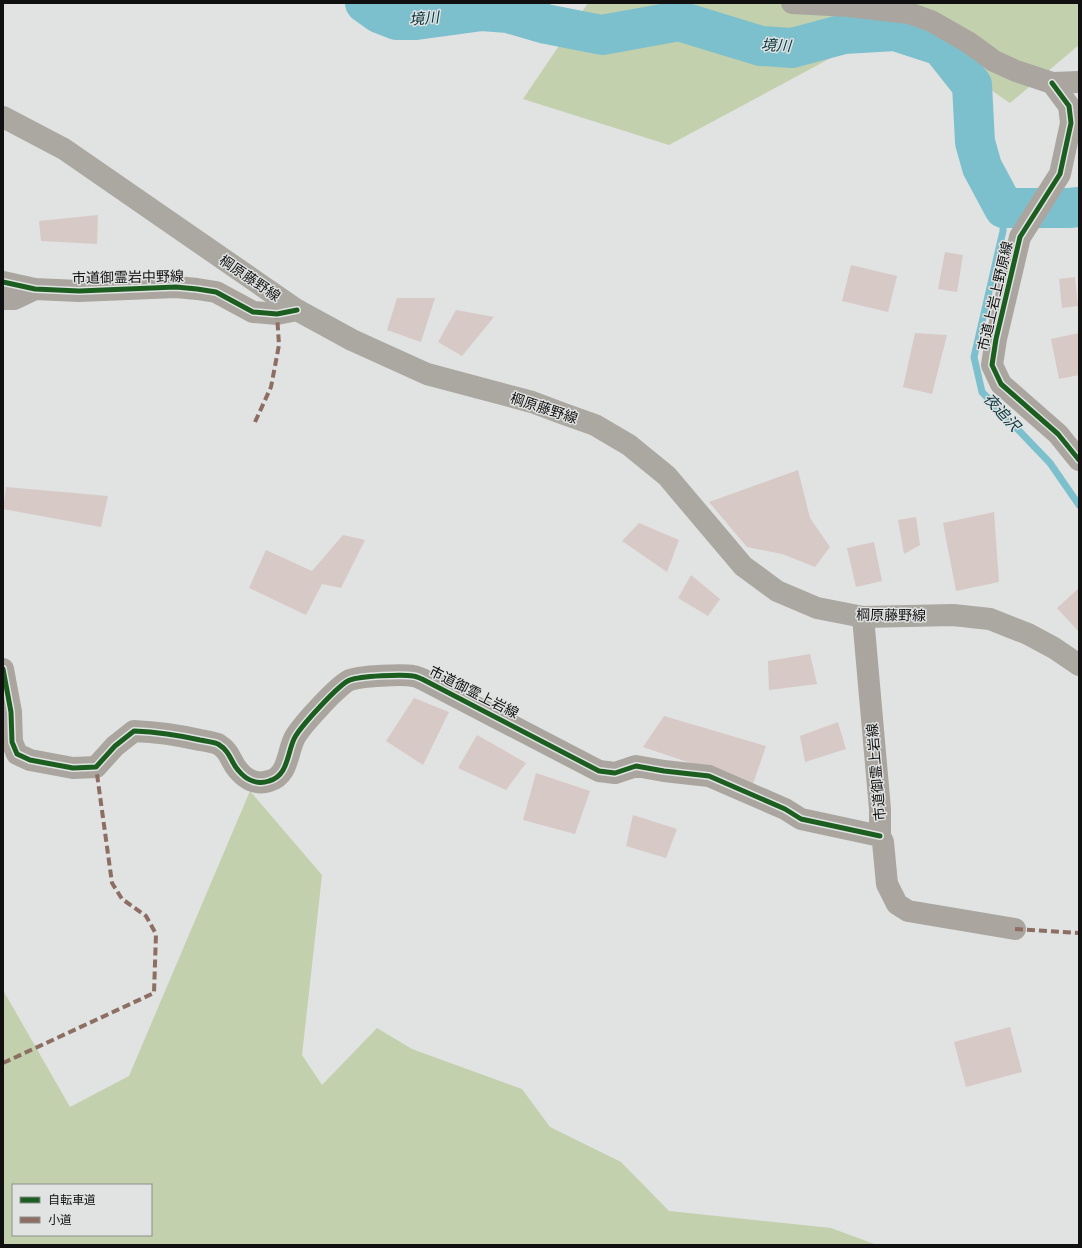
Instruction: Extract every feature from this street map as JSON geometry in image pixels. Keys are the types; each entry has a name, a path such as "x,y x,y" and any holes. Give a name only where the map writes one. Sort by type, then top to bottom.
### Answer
{"main road":[{"name":"棡原藤野線","path":"3,116 64,149 297,310 352,340 427,374 532,402 594,425 629,445 667,476 743,566 777,591 817,608 863,617 953,615 990,620 1028,634 1079,664"}],"street":[{"path":"792,3 850,6 909,14 931,21 962,38 994,61 1016,71 1052,83 1079,82"},
{"name":"市道上岩上野原線","path":"1052,83 1069,106 1070,123 1060,174 1020,237 996,339 992,365 1001,384 1058,434 1079,460"},
{"name":"市道御霊岩中野線","path":"3,282 35,289 79,291 176,287 197,289 216,292 253,312 277,314 297,310"},
{"path":"3,299 14,299 35,289"},
{"name":"市道御霊上岩線","path":"3,669 11,712 12,742 17,754 30,760 73,768 96,767 115,746 134,731 158,732 217,744 230,754 237,770 247,779 257,783 269,782 278,778 285,767 295,738 334,692 349,680 400,675 413,676 422,679 599,771 615,773 636,766 709,776 785,809 801,819 880,836 880,809 863,617"},
{"path":"880,836 883,842 887,884 897,904 908,911 1014,929"}],"green space":[{"path":"588,3 1079,3 1079,45 1010,103 894,24 669,145 523,99"},
{"path":"250,791 322,875 302,1055 322,1085 377,1028 412,1049 522,1089 550,1127 621,1162 669,1211 831,1228 877,1245 3,1245 3,990 70,1107 129,1076"}],"building":[{"path":"98,215 97,244 41,241 39,221"},
{"path":"945,252 963,255 957,292 938,289"},
{"path":"851,265 897,276 888,312 842,301"},
{"path":"1075,277 1078,306 1062,308 1059,279"},
{"path":"397,298 435,298 421,342 387,330"},
{"path":"456,310 494,317 462,356 438,342"},
{"path":"915,333 947,335 932,394 903,387"},
{"path":"1079,333 1079,375 1059,379 1051,339"},
{"path":"798,470 810,518 830,547 815,567 782,554 747,547 709,502"},
{"path":"6,487 108,496 101,527 3,509"},
{"path":"994,512 999,582 956,591 943,523"},
{"path":"916,517 920,545 904,554 898,520"},
{"path":"639,523 679,540 667,572 622,541"},
{"path":"343,535 365,540 341,588 322,584 306,615 249,588 266,550 312,571"},
{"path":"874,542 882,581 856,587 847,548"},
{"path":"691,575 720,599 708,616 678,598"},
{"path":"1079,588 1079,630 1078,631 1057,608"},
{"path":"810,654 817,684 769,690 768,661"},
{"path":"414,698 449,712 423,765 386,741"},
{"path":"664,716 766,746 753,784 643,747"},
{"path":"838,722 846,749 805,762 800,736"},
{"path":"477,735 526,763 506,790 458,768"},
{"path":"536,773 590,791 575,834 523,820"},
{"path":"633,815 677,829 666,858 626,846"},
{"path":"1010,1027 1022,1072 966,1087 954,1042"}],"waterway":[{"name":"境川","path":"365,3 379,13 397,20 416,20 482,11 508,13 546,24 602,35 679,21 761,46 792,48 844,34 895,31 941,46 972,85 975,142 982,167 1004,208 1079,207"},
{"name":"夜追沢","path":"1004,208 1003,231 974,357 982,392 1050,463 1079,505"}],"marked path":[{"path":"255,422 271,387 279,345 277,314"},
{"path":"3,1063 154,993 156,934 146,916 122,899 112,883 96,767"},
{"path":"1015,929 1079,933"}],"cycle path":[{"path":"1052,83 1069,106 1071,123 1060,174 1020,237 996,339 992,365 1001,384 1058,434 1079,460"},
{"path":"3,282 35,289 79,291 176,287 216,292 253,312 277,314 297,310"},
{"path":"3,669 11,712 12,742 17,754 30,760 73,768 96,767 115,746 134,731 151,732 218,744 228,753 235,767 241,774 252,781 265,782 280,774 286,764 297,733 320,706 345,683 350,680 363,677 408,675 422,679 599,771 615,773 636,766 709,776 785,809 801,819 880,836"}]}
